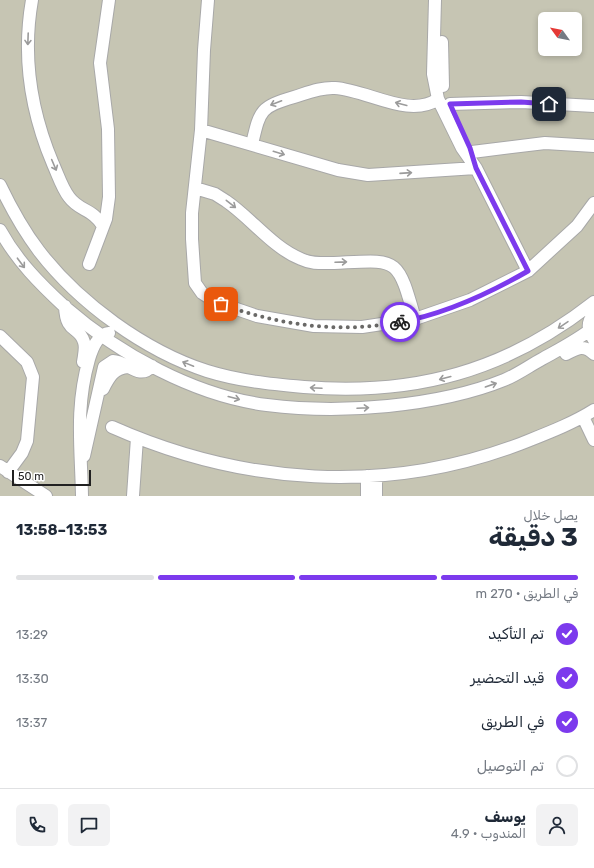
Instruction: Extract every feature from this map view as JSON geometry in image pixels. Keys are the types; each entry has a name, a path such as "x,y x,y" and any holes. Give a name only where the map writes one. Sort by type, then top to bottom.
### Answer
{"street":[{"path":"32,0 28,35 28,68 36,118 65,192 73,202 89,210 103,226"},
{"path":"89,264 103,226 109,203 110,181 108,129 100,63 109,0"},
{"path":"208,0 204,43 202,130 192,239 188,264 191,290 200,300 210,304 221,304 264,318 314,326 362,327 415,319 470,300 528,271 578,226 594,203"},
{"path":"435,0 433,74 438,99 462,148 476,168 528,271"},
{"path":"443,0 441,73 444,89 472,152 476,168"},
{"path":"252,144 258,119 266,107 318,89 342,88 411,107 425,106 438,99"},
{"path":"450,104 521,102 594,106"},
{"path":"202,130 338,170 358,174 476,168"},
{"path":"472,152 545,143 594,146"},
{"path":"0,185 26,233 52,267 95,306 150,345 190,365 247,380 316,388 389,388 444,378 513,353 563,326 594,302"},
{"path":"196,188 215,194 226,201 288,252 303,260 319,263 379,261 389,263 401,274 415,319"},
{"path":"89,210 109,203"},
{"path":"0,230 24,267 65,306 102,336 152,366 188,383 246,401 292,407 345,408 404,404 458,395 505,380 592,333 589,323 594,314"},
{"path":"65,306 67,324 80,335 84,343 82,365 84,374"},
{"path":"81,496 81,467 78,428 81,389 92,349 102,336 109,333 135,348 143,348 150,345"},
{"path":"0,336 27,362 33,377 27,441 22,454 4,469 46,496"},
{"path":"542,359 557,358 581,347 588,349 594,354"},
{"path":"81,467 98,395 112,373 128,366 142,372 152,366"},
{"path":"81,389 89,395 98,395"},
{"path":"112,427 181,454 250,470 320,477 372,476 431,469 485,456 537,437 583,417 594,410"},
{"path":"583,417 594,440"},
{"path":"133,496 137,438"},
{"path":"367,496 372,476"},
{"path":"372,476 376,496"}],"shaded area":[{"path":"0,0 594,0 594,496 0,496"}],"way so far":[{"path":"221,304 239,311 276,321 314,326 346,328 378,326 400,322"}],"route":[{"path":"400,322 415,319 470,300 491,291 528,271 476,168 472,152 450,104 521,102 549,104"}]}
